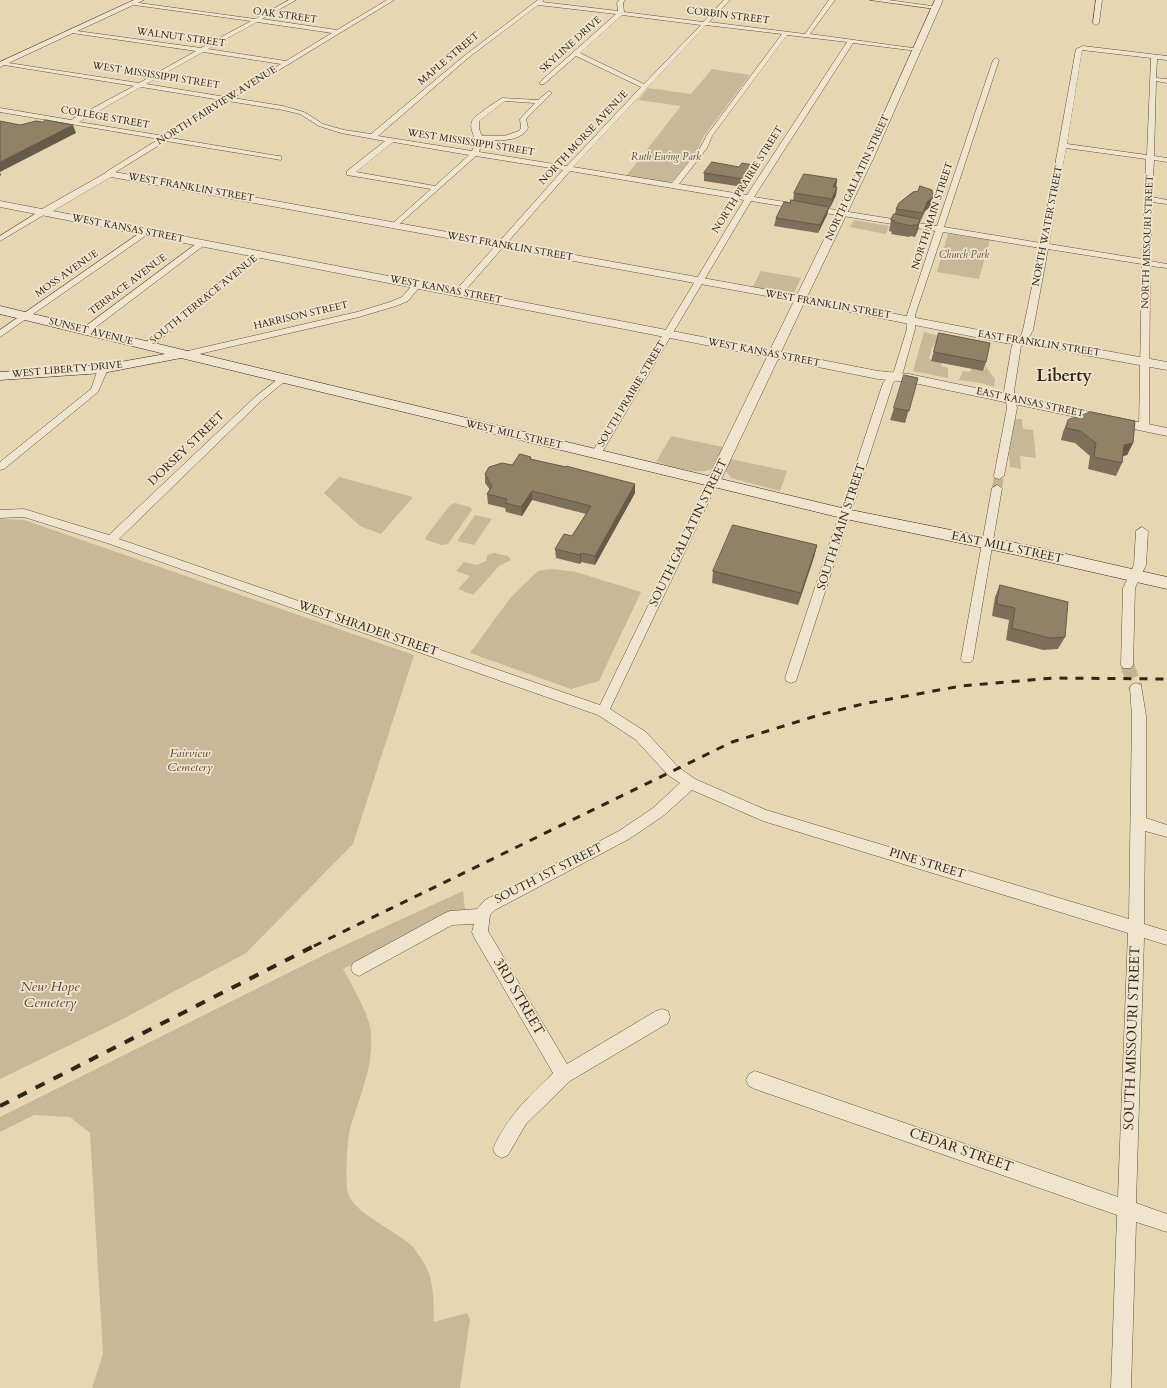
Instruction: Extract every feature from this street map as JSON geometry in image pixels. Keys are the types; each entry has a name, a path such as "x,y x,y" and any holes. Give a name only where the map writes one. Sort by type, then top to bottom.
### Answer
{"main road":[{"name":"SUNSET AVENUE","path":"0,310 182,355"},
{"name":"WEST MILL STREET","path":"182,355 846,514"},
{"name":"WEST LIBERTY DRIVE","path":"0,376 103,368 182,355"},
{"name":"EAST MILL STREET","path":"846,514 1137,575 1167,583"}],"street":[{"path":"71,122 254,20 293,0"},
{"name":"NORTH FAIRVIEW AVENUE","path":"43,213 109,174 229,98 389,0"},
{"path":"621,13 620,4 622,0"},
{"name":"NORTH MORSE AVENUE","path":"459,292 569,168 727,0"},
{"path":"807,35 832,0"},
{"path":"873,0 937,4"},
{"path":"1096,23 1099,0"},
{"path":"2,64 137,1"},
{"name":"OAK STREET","path":"137,1 338,32"},
{"name":"CORBIN STREET","path":"538,2 917,49"},
{"name":"MAPLE STREET","path":"372,137 466,57 538,2"},
{"name":"NORTH GALLATIN STREET","path":"774,355 842,213 937,4"},
{"name":"SKYLINE DRIVE","path":"542,83 621,13"},
{"name":"WALNUT STREET","path":"72,31 288,63"},
{"path":"675,185 703,148 708,136 786,32"},
{"name":"NORTH PRAIRIE STREET","path":"668,334 698,281 806,108 851,41"},
{"name":"NORTH WATER STREET","path":"999,476 1012,400 1009,391 1017,345 1022,341 1028,330 1080,48 1154,56"},
{"path":"575,53 646,87"},
{"path":"1154,56 1167,58"},
{"name":"NORTH MISSOURI STREET","path":"1144,427 1146,263 1154,56"},
{"name":"NORTH MAIN STREET","path":"892,376 898,370 911,329 911,315 933,253 938,229 996,60"},
{"name":"WEST MISSISSIPPI STREET","path":"2,64 229,98 290,109 302,113 321,125 343,132 1167,266"},
{"path":"1154,79 1167,80"},
{"path":"480,138 510,137 522,132 524,127 523,119 549,93"},
{"path":"396,225 479,148 480,138 475,124 476,120 500,101 508,98 540,102"},
{"name":"COLLEGE STREET","path":"0,110 278,158"},
{"path":"391,140 350,173 436,188"},
{"path":"1062,145 1167,160"},
{"name":"WEST FRANKLIN STREET","path":"109,174 396,225 911,320"},
{"path":"1149,199 1167,202"},
{"name":"WEST KANSAS STREET","path":"0,204 418,284 774,355 878,375 892,376"},
{"path":"0,239 43,213"},
{"name":"MOSS AVENUE","path":"0,334 147,232"},
{"name":"TERRACE AVENUE","path":"85,331 204,243"},
{"name":"SOUTH TERRACE AVENUE","path":"147,346 261,254"},
{"name":"HARRISON STREET","path":"182,355 359,314 393,304 405,299 418,284"},
{"name":"EAST FRANKLIN STREET","path":"911,320 922,324 1013,341 1022,341 1167,366"},
{"name":"SOUTH PRAIRIE STREET","path":"596,454 668,334"},
{"name":"SOUTH GALLATIN STREET","path":"603,711 774,355"},
{"path":"0,467 95,390 103,368"},
{"name":"EAST KANSAS STREET","path":"892,376 1167,432"},
{"name":"SOUTH MAIN STREET","path":"791,678 888,383 892,376"},
{"name":"DORSEY STREET","path":"111,540 258,399 282,379"},
{"path":"967,660 997,488"},
{"name":"WEST SHRADER STREET","path":"0,505 111,540 603,711 628,726 641,736 673,771 690,783"},
{"name":"WEST SHRADER STREET","path":"0,514 24,513"},
{"path":"1127,665 1129,588 1137,575 1140,564 1142,531"},
{"name":"SOUTH MISSOURI STREET","path":"1121,1388 1136,927 1139,716 1136,688"},
{"name":"SOUTH 1ST STREET","path":"482,916 490,905 624,835 658,812 690,783"},
{"name":"PINE STREET","path":"690,783 763,815 1136,927 1167,938"},
{"path":"1137,822 1167,831"},
{"path":"359,968 450,918 482,916"},
{"name":"3RD STREET","path":"482,916 480,932 564,1075"},
{"path":"502,1149 520,1118 564,1075 662,1017"},
{"name":"CEDAR STREET","path":"755,1080 1128,1208 1167,1223"}],"green space":[{"name":"Ruth Ewing Park","path":"712,69 750,75 704,136 698,148 674,180 668,183 626,176 681,106 638,100 648,88 691,94"},
{"path":"854,220 889,226 886,234 850,227"},
{"name":"Church Park","path":"948,234 990,240 979,279 937,272"},
{"path":"761,271 801,278 793,295 752,288"},
{"path":"924,332 939,336 937,342 934,343 934,347 932,347 929,359 942,363 941,366 948,368 948,378 913,371"},
{"path":"985,366 995,379 994,387 981,383 959,380 963,371 970,372 971,369 985,370"},
{"path":"1015,419 1022,419 1023,429 1033,430 1036,458 1020,456 1021,469 1010,467 1009,454"},
{"path":"671,436 723,447 715,465 706,471 692,471 656,462"},
{"path":"731,459 787,471 780,491 731,478 725,470"},
{"path":"339,477 413,497 381,534 360,526 324,493"},
{"path":"455,503 470,507 472,510 448,544 442,545 426,540 425,538 450,505"},
{"path":"475,515 492,519 474,545 457,541"},
{"name":"Fairview Cemetery","path":"0,519 24,520 414,655 353,844 246,953 117,1022 0,1079"},
{"path":"494,553 508,556 511,560 499,566 473,595 458,589 470,576 456,571 464,562 477,565 486,561 487,555"},
{"path":"553,569 576,572 641,592 599,681 571,689 470,653 511,597 538,571"},
{"path":"463,891 465,910 343,969 364,1010 369,1023 371,1036 371,1049 366,1077 349,1135 347,1152 348,1193 358,1208 407,1242 417,1252 428,1270 432,1285 434,1322 467,1313 470,1319 460,1388 92,1388 103,1354 90,1133 70,1117 34,1115 0,1132 0,1117 330,952"}],"building":[{"path":"46,120 73,125 0,162 0,121 20,125 36,121 42,122"},
{"path":"712,162 739,167 742,163 753,165 744,179 704,173"},
{"path":"804,174 837,179 833,187 837,187 832,199 794,193"},
{"path":"920,186 932,190 933,197 927,202 923,213 896,209 899,203 913,192 918,191"},
{"path":"791,200 829,207 820,225 776,218 784,202 790,203"},
{"path":"894,214 920,219 918,225 912,226 891,220"},
{"path":"939,333 990,343 986,362 934,352"},
{"path":"904,375 918,378 909,411 894,408"},
{"path":"1091,412 1135,421 1133,443 1124,445 1122,463 1094,457 1096,443 1080,431 1066,428 1068,420"},
{"path":"520,454 531,457 530,459 566,466 635,484 595,556 581,553 580,555 555,549 564,534 572,536 591,506 532,491 521,507 505,503 507,499 487,494 492,486 485,474 489,467 502,463 512,465"},
{"path":"733,525 817,545 801,593 713,571"},
{"path":"1000,585 1068,602 1065,637 1049,638 1012,628 1015,608 997,604"}],"tunnel":[{"path":"997,488 999,476"},
{"path":"1127,665 1136,688"}],"railway":[{"path":"315,946 732,742 819,715 863,704 961,686 1053,678 1167,679"},
{"path":"0,1106 315,946"}],"district":[{"name":"Liberty","path":"1064,377"}],"park label":[{"name":"New Hope Cemetery","path":"50,996"}]}
